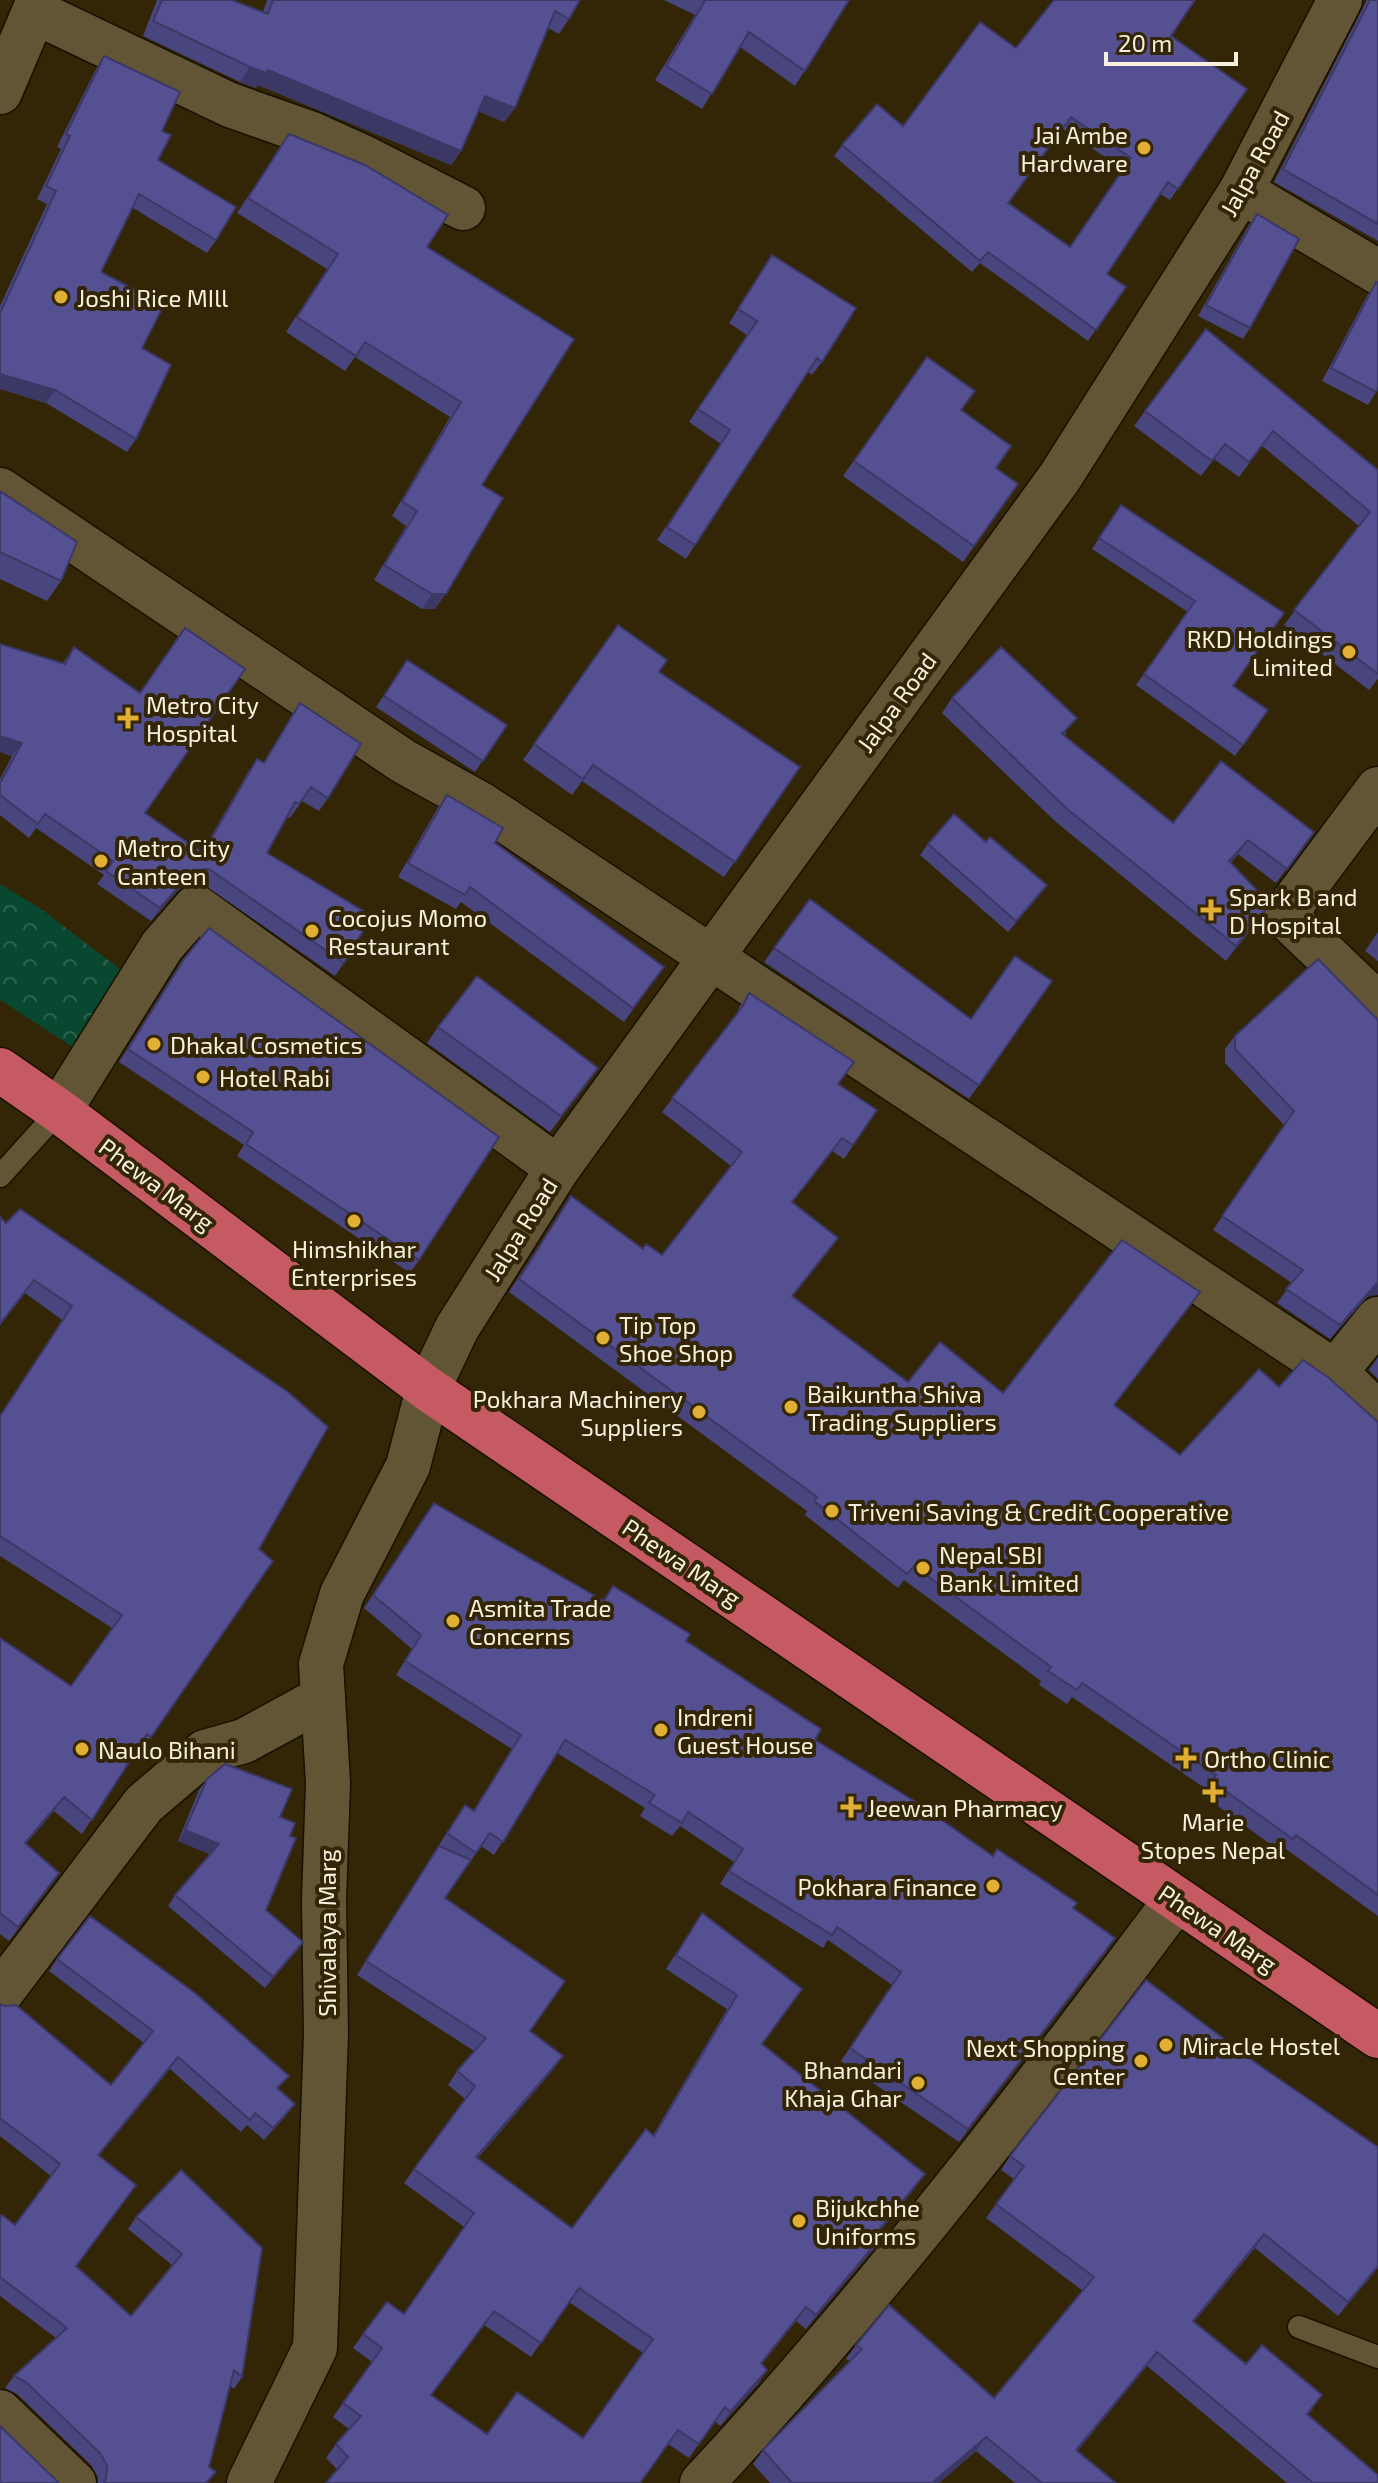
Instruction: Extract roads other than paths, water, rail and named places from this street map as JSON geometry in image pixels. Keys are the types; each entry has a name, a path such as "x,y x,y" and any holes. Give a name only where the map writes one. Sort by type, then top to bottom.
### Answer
{"highway":[{"name":"Phewa Marg","path":"0,1070 428,1389 1378,2036"}],"street":[{"name":"Jalpa Road","path":"428,1389 457,1328 558,1168 1060,477 1241,191 1340,0"},
{"path":"0,92 37,6 230,105 352,152 463,208"},
{"path":"1241,191 1378,272"},
{"path":"0,490 403,761 482,805 1335,1372 1378,1414"},
{"path":"1378,789 1284,915 1378,1005"},
{"path":"59,1111 162,946 196,907 558,1168"},
{"path":"1335,1372 1378,1319"},
{"name":"Shivalaya Marg","path":"249,2483 315,2348 326,2034 324,1900 328,1783 321,1664 342,1594 408,1466 428,1389"},
{"path":"0,1994 144,1804 205,1752 244,1741 323,1698"},
{"path":"702,2483 840,2329 1005,2129 1176,1900"},
{"path":"0,2412 74,2483"}],"lane":[{"path":"0,1176 59,1111"},
{"path":"1299,2327 1378,2357"}],"place":[{"name":"Jai Ambe Hardware","path":"1144,148"},
{"name":"Joshi Rice MIll","path":"61,297"},
{"name":"RKD Holdings Limited","path":"1349,652"},
{"name":"Metro City Hospital","path":"128,718"},
{"name":"Metro City Canteen","path":"101,861"},
{"name":"Spark B and D Hospital","path":"1211,910"},
{"name":"Cocojus Momo Restaurant","path":"312,931"},
{"name":"Dhakal Cosmetics","path":"154,1044"},
{"name":"Hotel Rabi","path":"203,1077"},
{"name":"Himshikhar Enterprises","path":"354,1221"},
{"name":"Tip Top Shoe Shop","path":"603,1338"},
{"name":"Baikuntha Shiva Trading Suppliers","path":"791,1407"},
{"name":"Pokhara Machinery Suppliers","path":"699,1412"},
{"name":"Triveni Saving & Credit Cooperative","path":"832,1511"},
{"name":"Nepal SBI Bank Limited","path":"923,1568"},
{"name":"Asmita Trade Concerns","path":"453,1621"},
{"name":"Indreni Guest House","path":"661,1730"},
{"name":"Naulo Bihani","path":"82,1749"},
{"name":"Ortho Clinic","path":"1186,1758"},
{"name":"Marie Stopes Nepal","path":"1213,1792"},
{"name":"Jeewan Pharmacy","path":"851,1807"},
{"name":"Pokhara Finance","path":"993,1886"},
{"name":"Miracle Hostel","path":"1166,2045"},
{"name":"Next Shopping Center","path":"1141,2061"},
{"name":"Bhandari Khaja Ghar","path":"918,2083"},
{"name":"Bijukchhe Uniforms","path":"799,2221"}]}
